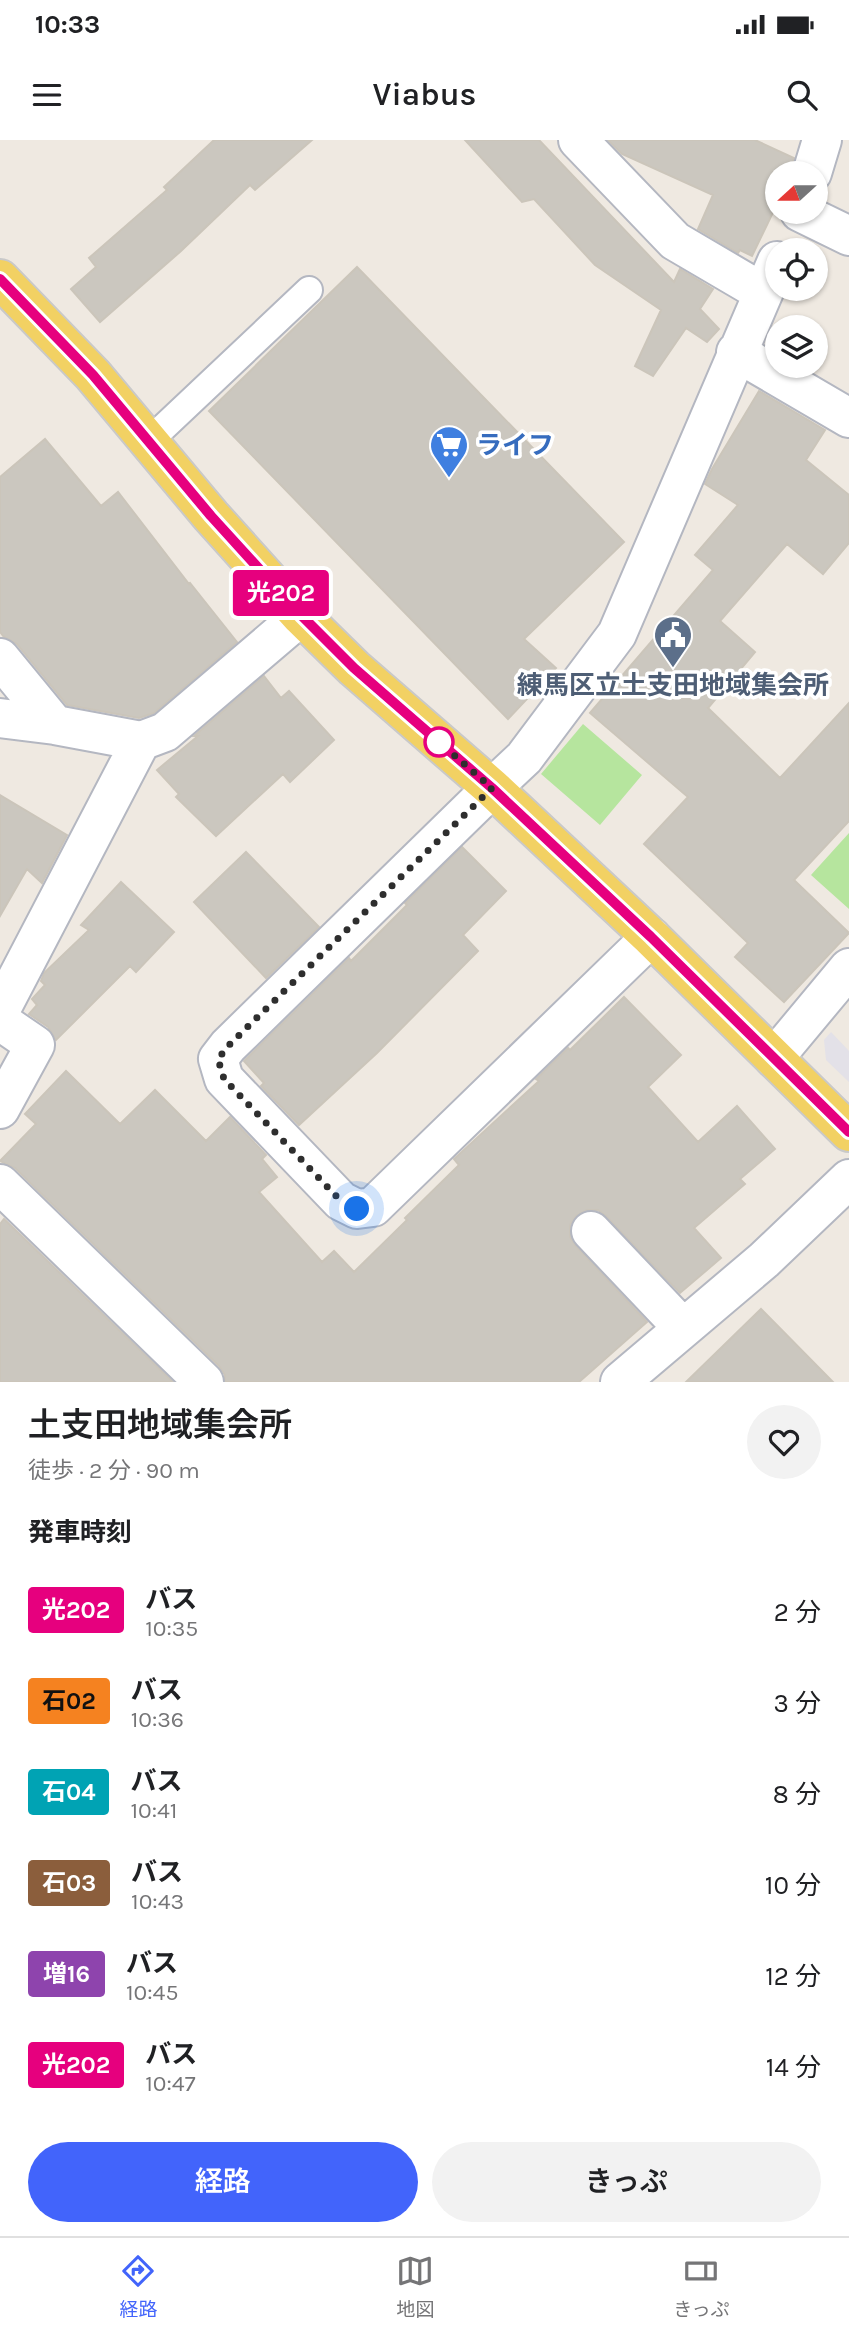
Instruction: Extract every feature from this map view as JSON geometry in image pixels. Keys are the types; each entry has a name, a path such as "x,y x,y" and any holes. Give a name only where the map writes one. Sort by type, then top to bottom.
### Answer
{"main road":[{"path":"0,279 61,340 211,516 302,616 354,668 492,788 651,937 849,1132"}],"street":[{"path":"578,140 675,241 765,275"},
{"path":"815,161 822,140"},
{"path":"824,224 849,236"},
{"path":"651,937 373,1207 357,1209 341,1201 224,1079 218,1059 228,1046 524,758 617,634 765,288"},
{"path":"736,352 849,418"},
{"path":"0,718 141,741 165,732 302,616"},
{"path":"0,658 55,725"},
{"path":"0,1011 141,741"},
{"path":"774,1058 849,968"},
{"path":"0,1021 34,1045 0,1109"},
{"path":"620,1382 764,1260 849,1179"},
{"path":"0,1184 204,1382"},
{"path":"591,1231 683,1328"}],"lane":[{"path":"149,441 309,290"}],"shaded area":[{"path":"831,1032 849,1051 849,1082 826,1060 824,1040"}],"green space":[{"path":"583,724 642,775 600,825 541,774"},
{"path":"849,833 849,909 811,875"}],"building":[{"path":"214,140 312,140 255,190 250,185 181,251 100,322 71,289 96,267 89,258 167,190 164,187"},
{"path":"465,140 539,140 674,282 680,269 713,289 700,309 719,329 707,342 686,328 653,376 635,366 661,310 595,265 534,199 522,202"},
{"path":"608,140 755,140 794,158 793,161 765,161 765,224 767,224 752,256 740,250 738,253 698,229 713,195 622,154"},
{"path":"357,267 624,542 524,639 556,668 508,719 209,411"},
{"path":"759,391 825,430 806,460 849,495 849,543 823,574 787,544 720,621 755,652 708,708 780,778 849,703 849,821 794,880 849,933 784,1002 735,957 748,943 644,844 688,797 590,713 713,570 695,555 738,505 705,484"},
{"path":"45,439 101,506 118,492 237,642 154,713 139,718 67,705 17,644 0,632 0,477"},
{"path":"264,676 281,698 289,691 334,740 290,782 283,774 216,836 176,797 179,794 157,770"},
{"path":"0,795 67,835 42,883 27,869 0,916"},
{"path":"462,847 506,891 463,935 478,951 377,1053 299,1125 261,1086 264,1083 244,1061 349,958 351,961"},
{"path":"246,852 319,927 266,978 194,902"},
{"path":"121,882 174,932 136,972 130,966 56,1040 48,1027 29,1014 37,1005 32,999 45,985 41,981 44,973 89,930 81,925"},
{"path":"624,997 681,1055 648,1087 698,1142 737,1106 775,1149 740,1179 745,1184 694,1228 721,1258 680,1293 598,1210 587,1210 576,1216 570,1225 570,1237 575,1245 647,1322 579,1382 225,1382 225,1375 219,1366 15,1168 0,1161 36,1124 25,1114 66,1071 120,1124 155,1090 206,1141 230,1117 266,1155 262,1159 277,1177 259,1192 322,1262 334,1251 354,1272 459,1165 454,1159 539,1081 536,1079"},
{"path":"4,1219 173,1382 0,1382 0,1224"},
{"path":"761,1309 833,1382 686,1382"}],"bus line":[{"name":"光202","path":"0,279 93,375 211,516 302,616 354,668 492,788 651,937 849,1132"}],"place":[{"name":"ライフ","path":"449,479"},
{"name":"練馬区立土支田地域集会所","path":"673,669"}],"route":[{"path":"357,1209 341,1201 224,1079 218,1059 228,1046 492,788 433,737 439,742"}]}
